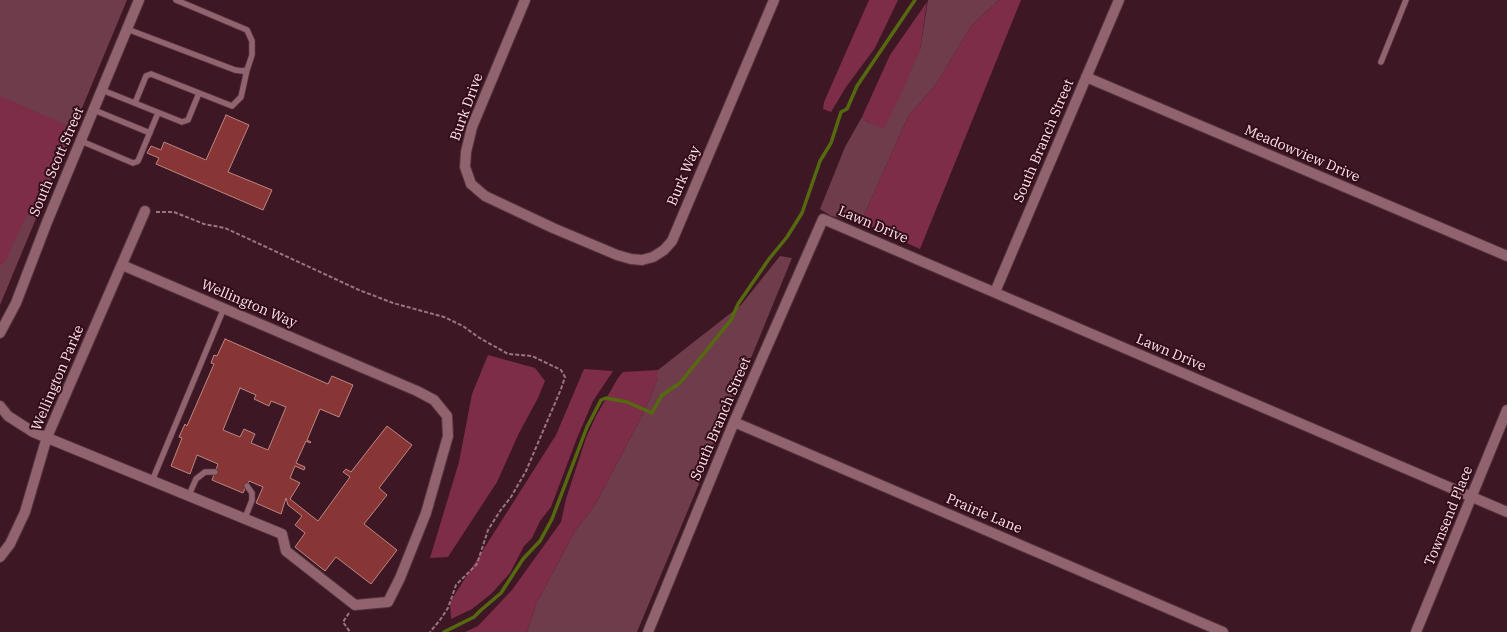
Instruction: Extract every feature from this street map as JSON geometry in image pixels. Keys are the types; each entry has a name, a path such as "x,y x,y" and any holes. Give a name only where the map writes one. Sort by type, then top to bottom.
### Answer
{"street":[{"name":"South Scott Street","path":"0,333 16,303 47,222 139,0"},
{"name":"Burk Drive","path":"525,0 472,127 466,152 465,167 471,184 484,196 553,228"},
{"name":"Burk Way","path":"553,228 617,255 631,259 642,260 653,257 664,250 672,240 680,222 774,0"},
{"name":"South Branch Street","path":"995,292 1119,0"},
{"name":"Meadowview Drive","path":"1086,77 1507,256"},
{"name":"Wellington Parke","path":"0,556 10,544 25,512 47,437 145,211"},
{"name":"South Branch Street","path":"648,632 734,422 823,219"},
{"name":"Lawn Drive","path":"823,219 1507,512"},
{"name":"Wellington Way","path":"122,265 417,391 434,400 447,416 448,436 426,513 400,578 388,602 355,606"},
{"path":"0,406 8,416 33,432 190,495 282,534 286,551 355,606"},
{"name":"Townsend Place","path":"1416,632 1507,410"},
{"name":"Prairie Lane","path":"734,422 1223,632"}],"lane":[{"path":"135,103 148,74 232,106 241,97 252,55 252,41 247,30 176,0"},
{"path":"1381,62 1406,0"},
{"path":"127,29 235,70 247,70"},
{"path":"102,90 182,122 186,122 188,120 199,93"},
{"path":"94,110 150,133"},
{"path":"81,141 133,163 138,161 158,113"},
{"path":"152,481 224,308"},
{"path":"190,495 196,479 205,472 215,472"},
{"path":"245,518 252,500 252,493 247,486"}],"path":[{"path":"145,211 174,212 204,224 225,228 393,303 444,317 463,326 478,337 508,354 532,356 561,370 565,377 561,389 526,471 511,497 500,510 488,530 477,564 456,585 444,614 430,632"},
{"path":"350,632 348,627 343,622 355,606"}],"shaded area":[{"path":"0,0 127,0 0,305"},
{"path":"869,0 898,0 875,48 846,87 831,112 823,109 824,102"},
{"path":"928,0 999,0 971,26 935,86 909,115 861,222 831,216 820,209 845,147 862,117 868,123 920,50"},
{"path":"999,0 1021,0 920,249 861,222 909,115 935,86 971,26"},
{"path":"927,2 920,50 898,101 884,128 868,123 862,117 890,55"},
{"path":"0,96 71,127 46,181 17,235 7,259 0,266"},
{"path":"780,256 792,258 637,632 527,632 536,604 575,531 595,505 644,412 658,378 658,370 741,305"},
{"path":"488,355 535,368 545,381 497,482 448,557 430,558 459,462 472,394"},
{"path":"584,369 613,371 593,401 577,438 551,507 540,521 532,538 524,546 510,573 491,594 472,609 451,619 450,602 556,435"},
{"path":"658,370 658,378 644,412 595,505 575,531 536,604 527,632 465,632 478,626 512,590 561,522 566,499 586,438 596,416 618,378 623,372"}],"building":[{"path":"226,115 249,125 228,172 272,190 263,210 156,164 159,158 147,153 151,146 161,150 164,142 206,160"},
{"path":"225,339 328,384 332,376 353,385 339,417 320,409 307,440 311,442 306,441 296,463 305,467 304,470 295,466 290,478 300,483 290,499 318,521 350,477 343,472 346,469 351,472 387,426 412,445 379,488 387,495 364,524 397,550 371,584 336,557 325,571 295,547 305,533 295,525 302,516 288,505 286,498 281,514 256,503 263,487 249,481 243,493 212,480 218,464 197,455 190,474 171,466 182,438 179,437 185,424 187,426 214,364 211,363 214,355 217,356","holes":["240,388 256,395 254,399 269,406 271,401 286,407 268,450 251,443 255,434 244,429 240,437 223,430"]}],"waterway":[{"path":"444,632 474,617 501,593 523,559 540,541 552,519 587,427 601,400 606,398 627,402 652,413 662,395 680,383 731,320 738,304 769,259 787,237 802,213 820,161 831,143 841,112 847,109 857,86 915,0"}]}
